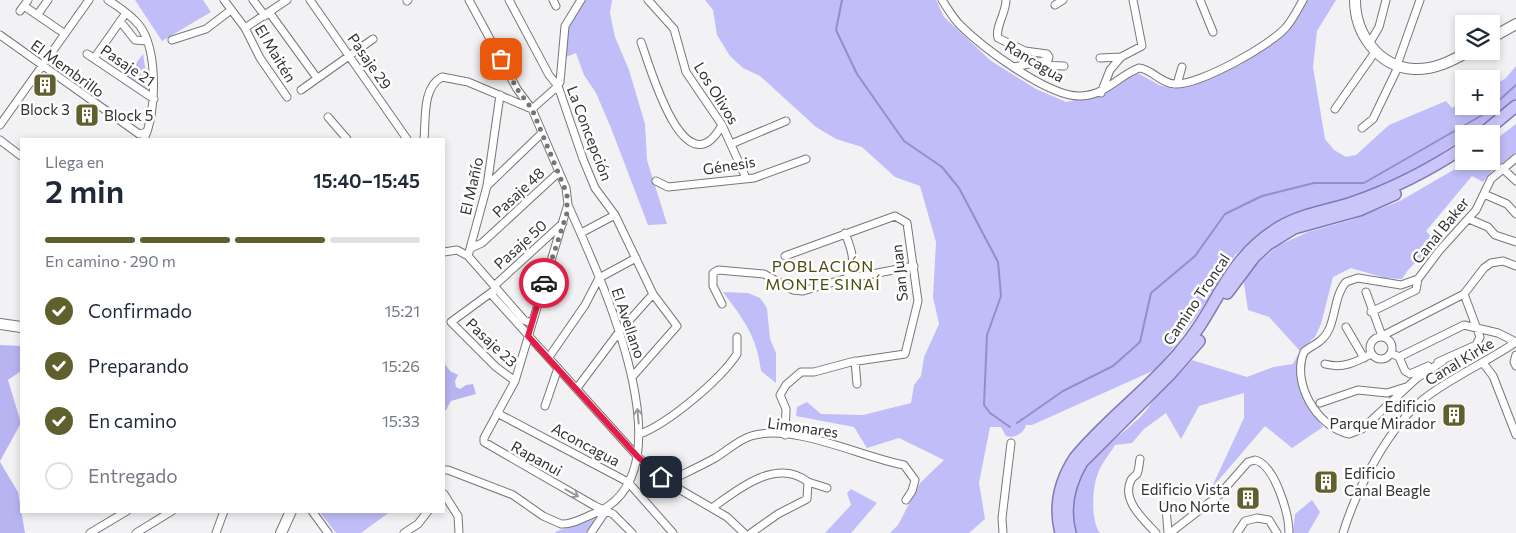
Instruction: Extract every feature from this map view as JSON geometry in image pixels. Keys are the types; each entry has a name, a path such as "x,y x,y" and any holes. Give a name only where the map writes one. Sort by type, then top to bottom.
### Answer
{"main road":[{"path":"1493,125 1516,106"},
{"path":"1500,127 1516,115"},
{"name":"Camino Troncal","path":"1060,533 1058,509 1060,491 1066,474 1075,458 1178,354 1197,330 1229,275 1250,249 1290,221 1350,204 1401,184 1455,152"},
{"name":"Camino Troncal","path":"1070,533 1067,514 1068,498 1074,475 1082,462 1186,358 1202,337 1233,283 1254,257 1268,244 1294,228 1359,210 1393,196 1428,178 1455,161"}],"street":[{"path":"0,125 89,0"},
{"path":"108,0 139,24 147,41 154,98 143,135"},
{"name":"El Maitén","path":"224,0 244,28 260,58 287,97"},
{"name":"El Maitén","path":"253,0 267,14 317,78"},
{"path":"244,28 287,0"},
{"name":"Pasaje 29","path":"310,0 406,138"},
{"name":"El Avellano","path":"469,0 517,89 532,109 566,188 568,204 599,278 633,376 640,434 638,457 628,482 617,500 606,509 591,533"},
{"name":"La Concepción","path":"509,0 549,75 558,86 595,188 615,215 653,294 677,326 633,376"},
{"path":"424,138 429,94 432,85 437,79 447,77 460,79 532,109 558,86 565,26 581,0"},
{"name":"Los Olivos","path":"648,0 674,29 686,72 722,125 746,178"},
{"name":"Rancagua","path":"942,0 960,25 1014,67 1062,94 1082,96 1101,93 1139,68 1145,69 1162,80 1177,84"},
{"path":"1006,0 1005,11 997,37 1018,48 1047,54 1049,57 1048,60 1014,67"},
{"path":"1055,4 1063,0"},
{"path":"1101,93 1110,70 1121,58 1142,46 1133,0"},
{"path":"1200,0 1213,32"},
{"path":"1182,67 1177,84 1188,82 1227,67 1260,47 1286,27 1303,0"},
{"path":"1355,0 1357,20 1372,48 1398,65 1414,69 1436,67 1455,58"},
{"path":"1335,109 1372,48 1386,0"},
{"path":"1362,128 1372,119 1398,65 1420,0"},
{"path":"38,14 46,1"},
{"path":"24,6 65,34"},
{"path":"172,40 206,29 231,10"},
{"path":"95,57 126,13"},
{"path":"120,21 135,40 147,41"},
{"path":"1500,33 1516,24"},
{"name":"El Membrillo","path":"0,35 143,135"},
{"path":"301,90 373,39"},
{"path":"641,42 663,104 686,140 693,144 703,143 714,137 722,125"},
{"name":"Pasaje 21","path":"88,54 154,98"},
{"path":"1100,58 1121,58"},
{"path":"1031,64 1064,66"},
{"name":"El Mañío","path":"468,256 487,186 500,95"},
{"path":"328,117 346,138"},
{"path":"731,144 786,121"},
{"path":"487,186 542,134"},
{"path":"0,140 20,155"},
{"name":"Canal Baker","path":"1443,361 1408,387 1362,429 1356,433 1349,434 1329,426 1319,416 1307,396 1301,366 1304,352 1321,340 1330,325 1337,298 1346,282 1358,278 1401,285 1418,279 1439,251 1469,219 1491,179 1516,158"},
{"name":"Génesis","path":"656,181 668,187 746,178 806,159"},
{"path":"1502,168 1516,180"},
{"name":"Pasaje 48","path":"471,248 482,244 559,172"},
{"path":"1484,194 1507,204 1516,214"},
{"name":"El Avellano","path":"515,381 568,204"},
{"path":"581,233 615,215"},
{"name":"San Juan","path":"845,233 895,216 907,223 918,301 905,354 855,361"},
{"path":"1469,219 1488,227 1495,235 1516,242"},
{"name":"Pasaje 50","path":"451,322 493,290 564,222"},
{"path":"785,256 845,233 854,261 846,279"},
{"path":"445,252 458,250 468,256 528,336 638,457 667,482 727,517 744,533"},
{"path":"549,357 584,305 599,278 636,258"},
{"path":"1391,353 1380,359 1371,354 1369,347 1371,342 1464,294 1484,268 1491,263 1503,261 1516,266"},
{"path":"722,304 712,281 713,273 718,270 764,274 800,291 846,279 914,266"},
{"path":"1372,312 1416,290 1418,279"},
{"path":"493,290 524,320 531,323"},
{"path":"1366,292 1382,336 1389,340 1392,345 1391,353"},
{"path":"577,388 619,332 653,294"},
{"path":"1391,353 1398,357 1405,371 1410,374 1476,345 1480,337 1464,294"},
{"name":"Pasaje 23","path":"451,322 496,367 515,381"},
{"path":"0,324 20,327"},
{"path":"1398,357 1464,325 1498,333 1516,342"},
{"path":"1346,327 1364,358"},
{"path":"640,434 671,417 725,369 737,354 737,337"},
{"name":"Canal Kirke","path":"1344,533 1350,508 1362,481 1408,413 1427,396 1483,364 1516,342"},
{"path":"1325,364 1335,367 1347,366 1371,354"},
{"path":"1516,355 1514,362 1516,366"},
{"path":"785,435 786,409 780,395 786,385 801,372 814,372 855,361 857,384"},
{"path":"1483,364 1493,376 1516,435"},
{"path":"545,406 558,368"},
{"name":"Rapanui","path":"515,381 484,438 484,442 595,506 606,509 632,533"},
{"path":"1320,403 1358,390 1387,393 1408,387"},
{"name":"Aconcagua","path":"497,413 628,482 673,533"},
{"name":"Limonares","path":"667,482 715,458 749,437 766,433 840,445 880,461 904,465 915,480 912,492 906,500"},
{"path":"1003,533 1002,518 1011,443"},
{"path":"1140,459 1138,473 1131,480 1129,490 1133,506 1156,533"},
{"path":"1169,533 1219,495 1248,462 1255,460 1263,463 1269,470 1287,511 1289,533"},
{"path":"446,470 519,497 557,524 564,524 606,509"},
{"path":"712,508 753,480 767,474 783,473 827,488"},
{"path":"751,533 778,514 807,499 808,482"},
{"path":"445,496 458,516 459,533"},
{"path":"1166,507 1169,533"},
{"path":"90,533 124,513"},
{"path":"136,533 169,513"},
{"path":"216,533 223,513"},
{"path":"281,533 289,513"},
{"path":"313,513 328,533"},
{"path":"404,533 418,524 426,513"},
{"path":"1237,533 1245,521 1257,518 1269,520 1276,533"}],"shaded area":[{"path":"135,0 203,0 211,12 162,41"},
{"path":"581,0 612,0 610,13 615,37 629,70 645,124 647,160 667,224 648,225 596,93 584,75 576,53 566,57 568,31"},
{"path":"705,0 936,0 944,17 991,61 1036,89 1066,102 1100,95 1136,72 1159,85 1174,89 1238,66 1287,31 1306,0 1336,0 1317,31 1313,67 1325,139 1334,150 1346,157 1356,155 1389,125 1446,101 1452,108 1455,106 1455,115 1497,115 1483,125 1455,125 1455,144 1416,170 1363,194 1309,209 1273,223 1235,255 1196,317 1157,369 1032,425 1026,425 1018,435 1009,437 1006,436 1001,427 990,427 979,483 985,519 969,533 890,533 898,525 920,483 944,460 899,438 867,448 854,427 796,416 797,407 807,402 821,414 863,415 911,403 914,385 921,376 924,357 939,324 933,297 936,242 920,186 895,177 862,147 836,139 816,127 760,76 743,68 730,56 717,35 713,10"},
{"path":"143,54 149,93 125,78"},
{"path":"1516,66 1516,98 1500,112 1500,82 1505,79"},
{"path":"1516,124 1516,153 1500,165 1500,136"},
{"path":"1455,169 1494,170 1483,182 1472,176 1426,231 1436,242 1408,270 1402,279 1385,278 1351,268 1333,277 1321,324 1315,337 1303,347 1299,366 1305,402 1323,427 1292,448 1265,426 1211,489 1244,418 1244,393 1199,406 1181,439 1166,413 1144,429 1132,443 1115,445 1100,468 1095,482 1093,497 1094,514 1100,533 1075,533 1071,513 1072,496 1077,481 1086,467 1110,443 1140,418 1157,396 1192,360 1247,377 1273,367 1293,364 1300,351 1269,317 1248,310 1243,277 1277,246 1308,232 1351,220 1400,201"},
{"path":"723,292 748,293 760,298 767,308 770,339 776,353 776,383 761,371 756,348 748,328"},
{"path":"0,345 20,346 20,372 8,380 20,425 0,461"},
{"path":"445,364 450,371 458,375 455,381 456,387 460,389 466,385 473,384 476,394 451,401 446,410"},
{"path":"0,462 18,492 20,513 22,513 25,533 0,533"},
{"path":"851,489 877,503 851,533 825,533 851,505 847,493"},
{"path":"1312,500 1320,512 1308,533 1293,533 1295,514"},
{"path":"321,513 388,513 361,533 336,533"},
{"path":"597,518 586,533 555,533 557,531"}],"waterway":[{"path":"842,0 836,30 857,74 904,141 942,167 959,188 998,262 1001,296 987,335 984,405 990,413 1010,427"},
{"path":"1017,423 1063,391 1113,366 1140,342 1151,293 1195,256 1225,214 1262,196 1314,183 1364,183 1484,114 1516,85"}],"way so far":[{"path":"501,59 517,89 532,109 566,188 567,213 544,283"}],"place":[{"name":"Block 3","path":"45,85"},
{"name":"Block 5","path":"87,115"},
{"name":"Edificio Parque Mirador","path":"1454,415"},
{"name":"Edificio Canal Beagle","path":"1326,482"},
{"name":"Edificio Vista Uno Norte","path":"1248,498"}],"district":[{"name":"POBLACIÓN MONTE SINAÍ","path":"823,274"}],"route":[{"path":"544,283 528,336 638,457 652,467 661,477"}]}
